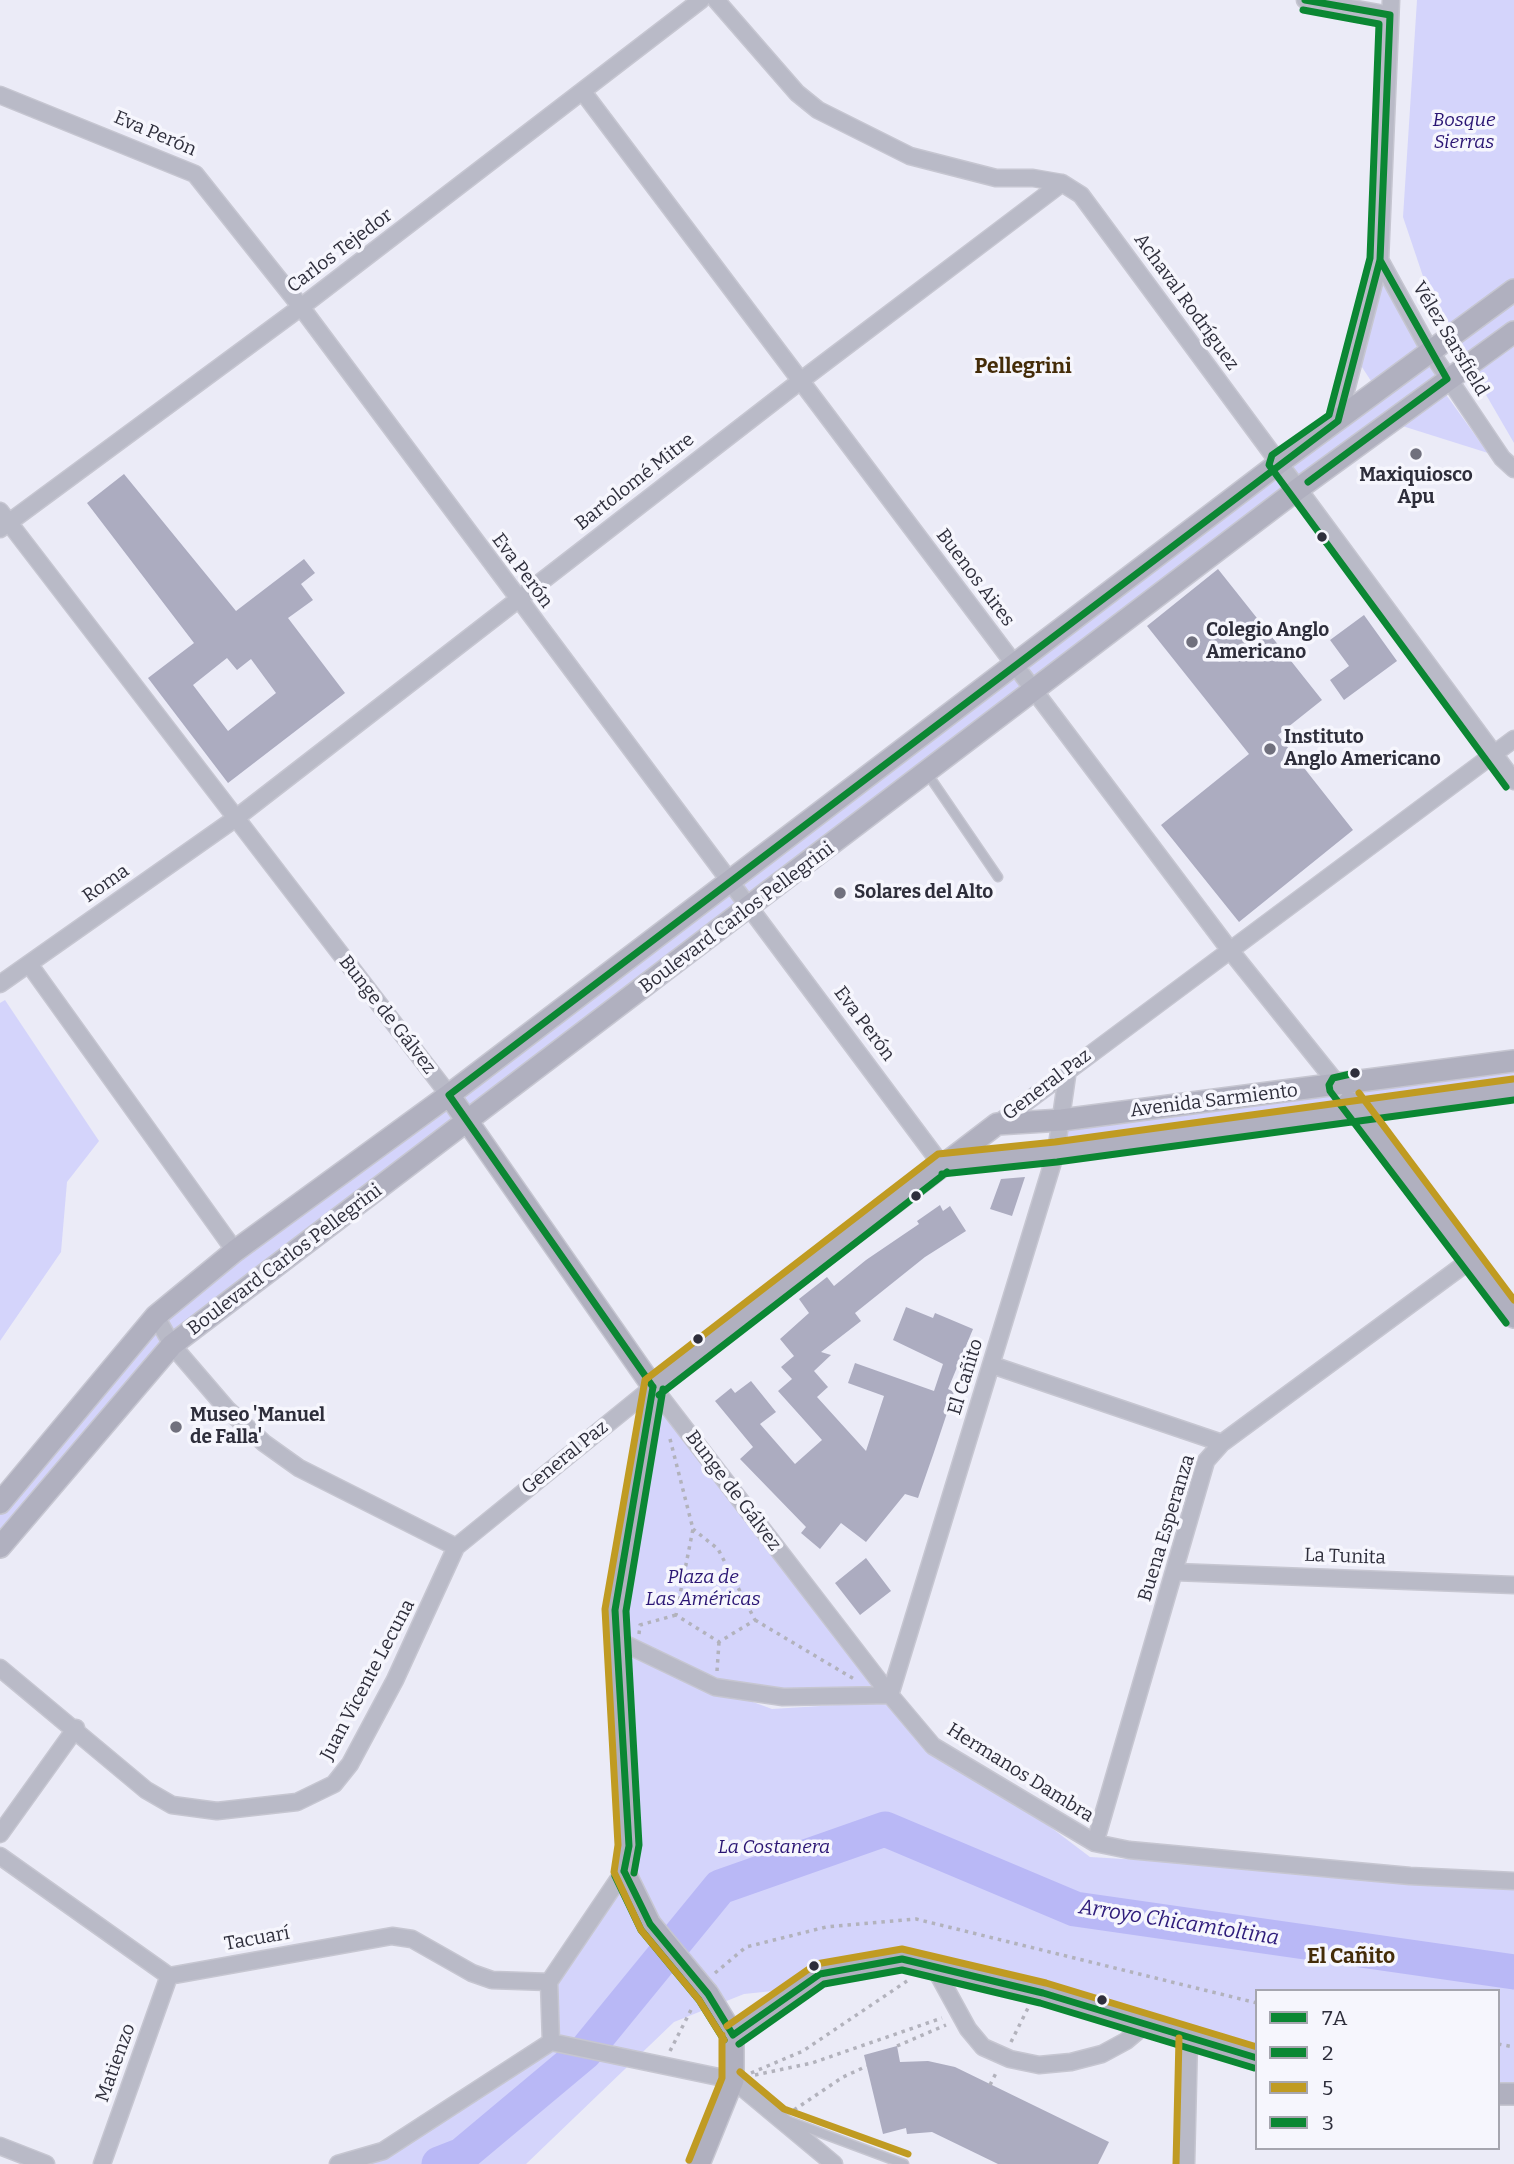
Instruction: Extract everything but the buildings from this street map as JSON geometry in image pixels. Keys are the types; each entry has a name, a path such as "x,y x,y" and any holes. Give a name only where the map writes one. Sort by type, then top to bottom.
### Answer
{"street":[{"name":"Carlos Tejedor","path":"3,521 301,307 583,92 683,11 701,0"},
{"path":"716,0 797,93 818,110 910,156 996,178 1032,178 1062,183"},
{"path":"1305,0 1391,7 1380,260 1338,421"},
{"name":"Buenos Aires","path":"583,92 1229,949 1339,1086"},
{"name":"Eva Perón","path":"0,95 195,174 301,307 517,600 941,1164"},
{"name":"Bartolomé Mitre","path":"236,818 799,382 1062,183"},
{"name":"Achaval Rodríguez","path":"1062,183 1081,195 1514,781"},
{"name":"Vélez Sarsfield","path":"1380,260 1447,379 1502,458 1514,469"},
{"name":"Boulevard Carlos Pellegrini","path":"0,1503 156,1316 235,1251 449,1095 1279,463 1514,290"},
{"name":"Boulevard Carlos Pellegrini","path":"0,1546 172,1345 468,1123 1298,489 1514,332"},
{"name":"Bunge de Gálvez","path":"3,521 449,1095 653,1387 890,1695"},
{"name":"General Paz","path":"456,1546 653,1387 941,1164 1514,739"},
{"name":"Roma","path":"0,984 236,818"},
{"path":"29,964 235,1251"},
{"name":"Avenida Sarmiento","path":"997,1124 1062,1120 1339,1086 1514,1061"},
{"name":"El Cañito","path":"890,1695 1056,1152 1069,1069"},
{"path":"1339,1086 1355,1111 1514,1317"},
{"name":"Avenida Sarmiento","path":"941,1164 1056,1152 1514,1088"},
{"name":"Buena Esperanza","path":"1095,1843 1206,1461 1222,1443 1469,1261"},
{"path":"156,1316 172,1345 227,1409 264,1443 299,1468 456,1546"},
{"path":"992,1365 1222,1443"},
{"path":"551,2042 549,1982 624,1871 629,1846 615,1610 653,1387"},
{"name":"Juan Vicente Lecuna","path":"0,1668 76,1728 146,1790 172,1805 217,1811 298,1802 334,1784 350,1764 395,1680 456,1546"},
{"name":"La Tunita","path":"1175,1572 1514,1585"},
{"path":"617,1640 715,1687 783,1697 890,1695"},
{"name":"Hermanos Dambra","path":"890,1695 933,1746 1095,1843 1129,1850 1410,1876 1514,1881"},
{"path":"0,1834 76,1728"},
{"path":"0,1856 169,1976"},
{"path":"624,1871 650,1924 708,1994 733,2035 733,2080 699,2164"},
{"name":"Tacuarí","path":"169,1976 392,1936 422,1944 481,1977 503,1982 549,1982"},
{"path":"733,2035 820,1974 902,1959 1037,1992 1255,2057"},
{"path":"930,1966 959,2015 984,2047 1010,2059 1039,2065 1071,2062 1102,2054 1126,2041 1144,2025"},
{"name":"Matienzo","path":"103,2164 169,1976"},
{"path":"1186,2164 1189,2038"},
{"path":"338,2164 383,2151 551,2042 733,2080 834,2164"},
{"path":"0,2146 46,2164"}],"lane":[{"path":"927,773 998,877"},
{"path":"779,2118 904,2164"}],"path":[{"path":"670,1437 693,1529 676,1615"},
{"path":"693,1529 718,1549 755,1620 859,1681"},
{"path":"638,1650 640,1625 676,1615 719,1642"},
{"path":"719,1642 755,1620"},
{"path":"718,1660 719,1642"},
{"path":"733,2080 803,2051 886,1998 930,1966"},
{"path":"1014,2037 1037,1992"},
{"path":"733,2080 812,2063 959,2015"},
{"path":"897,2046 959,2015"},
{"path":"779,2118 867,2066"}],"green space":[{"name":"Bosque Sierras","path":"1417,0 1514,0 1514,443 1431,300 1403,217"},
{"path":"1381,281 1440,380 1303,482 1291,464 1382,398 1360,364"},
{"path":"1442,389 1488,453 1396,424"},
{"path":"1273,470 1288,492 1035,691 1017,663"},
{"path":"1015,665 1034,692 172,1345 0,1547 0,1503 156,1316"},
{"path":"5,1000 99,1141 67,1182 61,1252 0,1341 0,1003"},
{"path":"1514,1061 1514,1089 1056,1152 1062,1120"},
{"name":"La Costanera","path":"653,1387 890,1695 715,1688 772,1709 885,1702 1090,1857 1410,1876 1514,1874 1514,2093 1500,2093 1500,1989 1255,1989 1255,2049 890,1955 773,1991 744,1994 674,2022 526,2164 357,2164 551,2041 551,1984 597,1914 636,1864 627,1655 714,1687 617,1640"}],"waterway":[{"name":"Arroyo Chicamtoltina","path":"439,2164 462,2155 585,2052 720,1887 885,1829 1075,1909 1514,1972"}],"transit line":[{"name":"7A","path":"1305,0 1390,15"},
{"name":"3","path":"1303,10 1379,24 1370,258 1329,415 1272,455 1269,465 1506,787"},
{"name":"7A","path":"653,1387 449,1095 1338,421 1380,260 1390,15"},
{"name":"7A","path":"1308,482 1447,379 1380,260"},
{"name":"2","path":"1355,1073 1333,1078 1329,1085 1330,1091 1506,1323"},
{"name":"5","path":"724,2040 699,2000 641,1930 614,1872 618,1845 605,1609 645,1380 938,1154 1055,1142 1513,1079"},
{"name":"5","path":"1359,1093 1514,1300"},
{"name":"2","path":"942,1174 1057,1162 1514,1100"},
{"name":"2","path":"659,1395 947,1172"},
{"name":"7A","path":"624,1871 629,1846 615,1610 653,1387"},
{"name":"2","path":"634,1873 639,1845 626,1611 663,1389"},
{"name":"7A","path":"624,1871 650,1924 708,1994 733,2035"},
{"name":"2","path":"615,1876 641,1930 699,2000 724,2040"},
{"name":"5","path":"727,2026 816,1964 902,1949 1046,1983 1255,2046"},
{"name":"7A","path":"733,2035 820,1974 902,1959 1043,1993 1255,2057"},
{"name":"2","path":"739,2044 824,1984 902,1970 1040,2003 1254,2068"},
{"name":"5","path":"689,2160 722,2078 722,2035"},
{"name":"5","path":"1176,2164 1179,2038"},
{"name":"5","path":"740,2072 784,2109 908,2154"}],"place":[{"name":"Maxiquiosco Apu","path":"1416,454"},
{"name":"Colegio Anglo Americano","path":"1192,642"},
{"name":"Instituto Anglo Americano","path":"1270,749"},
{"name":"Solares del Alto","path":"840,893"},
{"name":"Museo 'Manuel de Falla'","path":"176,1427"}],"district":[{"name":"Pellegrini","path":"1023,367"},
{"name":"El Cañito","path":"1351,1957"}],"park label":[{"name":"Plaza de Las Américas","path":"703,1589"}]}
